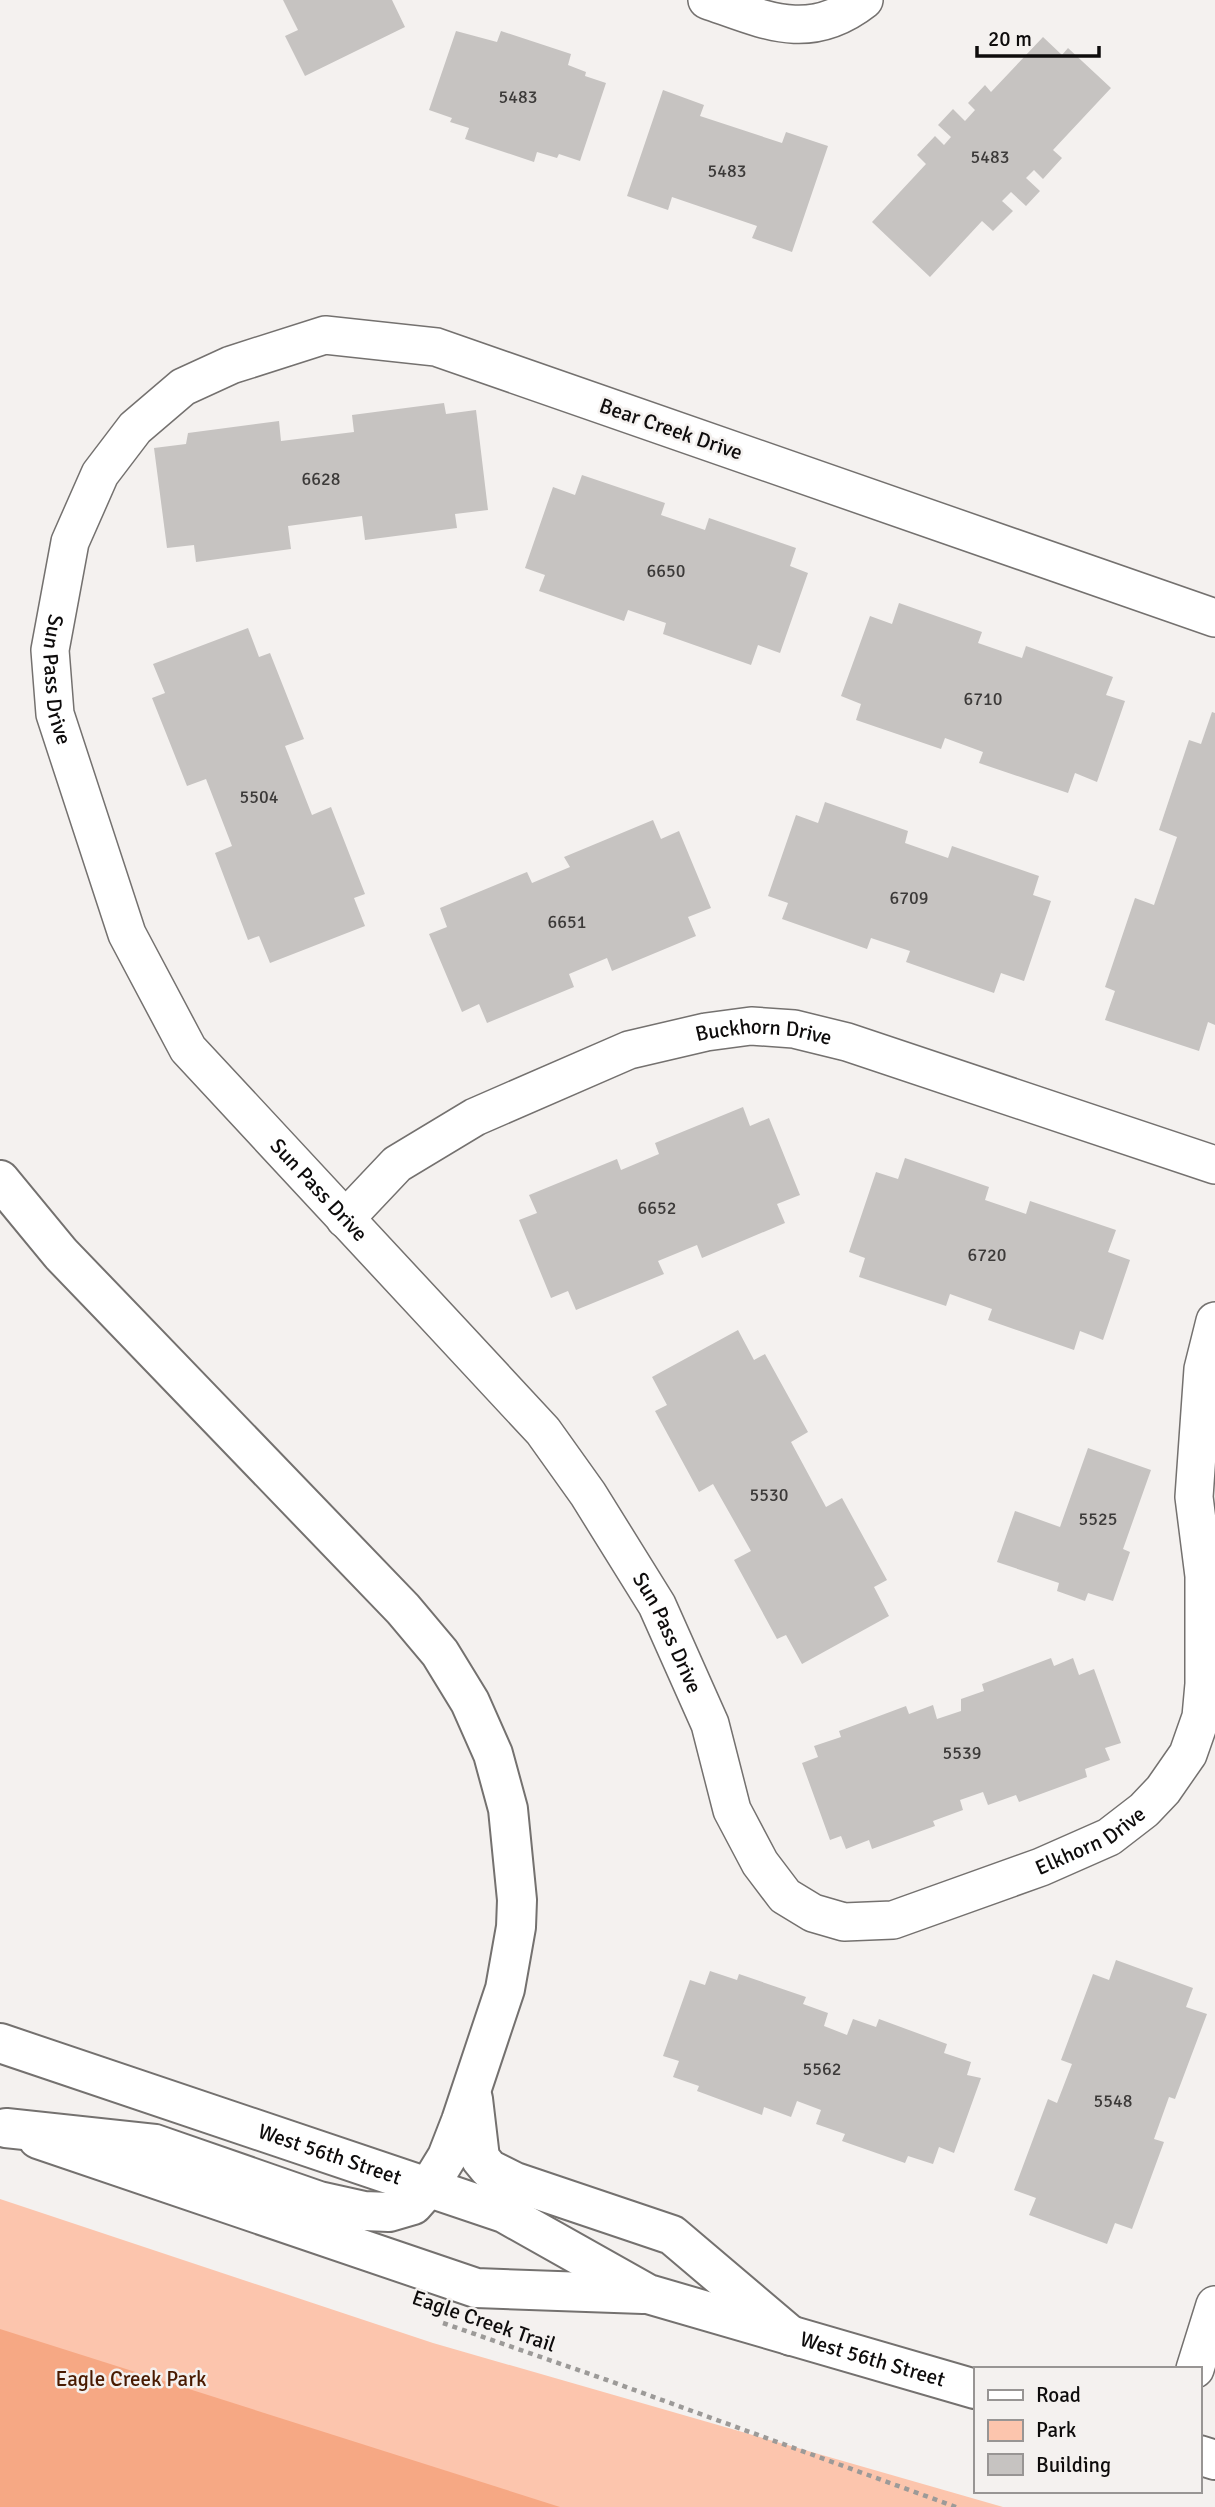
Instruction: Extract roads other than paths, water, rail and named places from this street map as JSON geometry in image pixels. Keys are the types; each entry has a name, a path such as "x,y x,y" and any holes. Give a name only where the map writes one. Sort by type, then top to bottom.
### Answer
{"main road":[{"path":"0,1180 70,1264 403,1609 440,1653 470,1703 493,1754 508,1809 517,1900 516,1927 505,1989 472,2087 447,2157 428,2188 413,2205 389,2212 364,2211 319,2201 155,2144 3,2127"},
{"name":"West 56th Street","path":"0,2043 505,2213 648,2294 974,2389"},
{"path":"472,2087 478,2149 480,2158 489,2169 515,2182 673,2235 791,2336"},
{"name":"West 56th Street","path":"3,2127 476,2288 648,2294"}],"street":[{"path":"707,0 779,24 798,26 818,23 853,10 864,0"},
{"name":"Bear Creek Drive","path":"135,428 183,387 231,365 325,335 436,347 1215,618"},
{"name":"Sun Pass Drive","path":"135,428 100,474 70,542 58,593 50,650 55,714 127,934 188,1049 543,1431 587,1494 657,1605 710,1724 732,1811 760,1863 785,1896"},
{"name":"Buckhorn Drive","path":"345,1219 397,1164 475,1117 629,1050 706,1032 751,1026 794,1029 847,1042 1215,1165"},
{"name":"Elkhorn Drive","path":"785,1896 813,1913 844,1922 892,1920 1041,1867 1110,1836 1144,1810 1163,1790 1188,1754 1201,1717 1209,1576 1194,1496 1203,1369 1215,1321"},
{"path":"1196,2367 1215,2305"}],"park label":[{"name":"Eagle Creek Park","path":"131,2379"}]}
